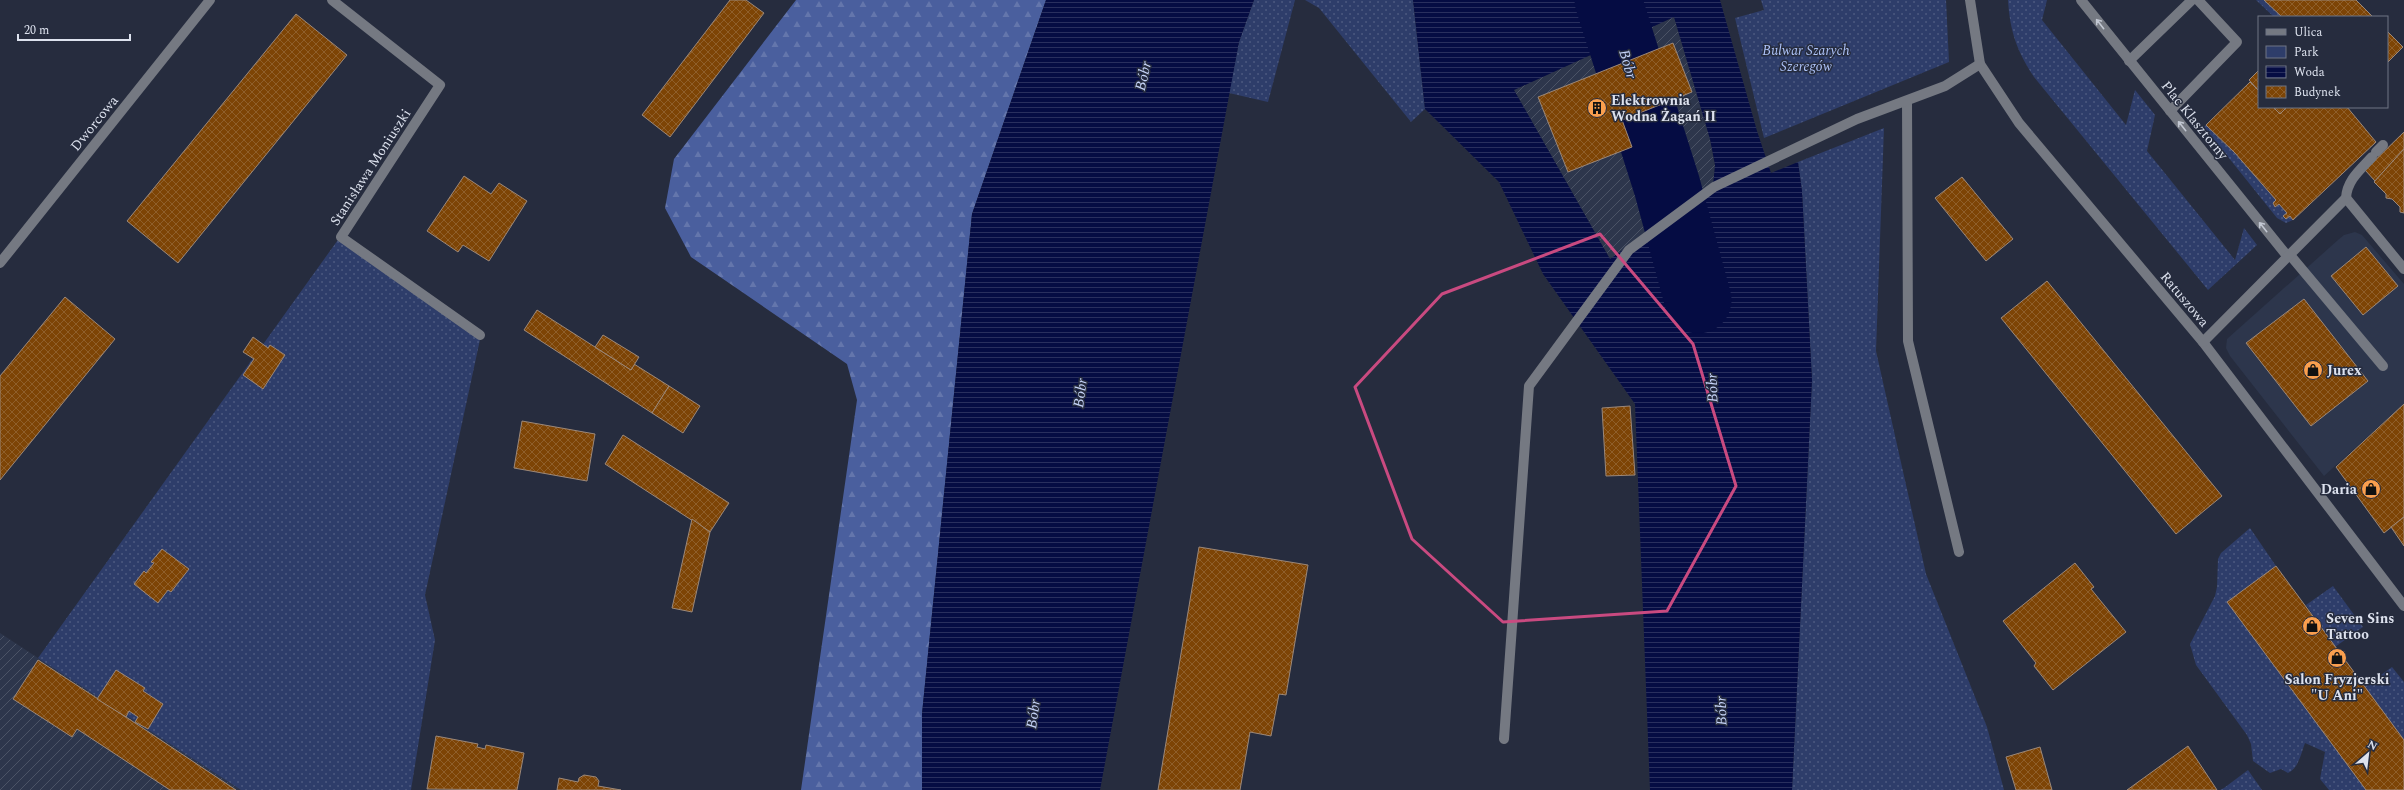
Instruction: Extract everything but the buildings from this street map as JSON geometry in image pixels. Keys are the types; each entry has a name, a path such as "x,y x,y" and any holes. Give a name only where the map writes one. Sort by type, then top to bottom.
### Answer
{"street":[{"name":"Dworcowa","path":"0,263 210,0"},
{"name":"Stanisława Moniuszki","path":"332,0 440,85 341,237 480,335"},
{"name":"Ratuszowa","path":"1970,0 1980,64 2019,123 2203,342 2404,606"},
{"name":"Plac Klasztorny","path":"2081,0 2129,61 2289,256 2383,366"},
{"path":"2129,61 2192,0"},
{"path":"2170,111 2237,42 2198,0"},
{"path":"1504,739 1529,386 1578,317 1629,250 1714,187 1857,120 1945,86 1980,64"},
{"path":"1907,101 1908,341 1959,552"},
{"path":"2203,342 2346,198 2347,189 2353,177 2377,151"},
{"path":"2346,198 2404,269"}],"highlighted area":[{"path":"1600,234 1693,344 1736,486 1667,611 1503,622 1412,539 1355,387 1442,294"}],"shaded area":[{"name":"Elektrownia Wodna Żagań II","path":"1674,17 1710,139 1715,166 1713,186 1610,259 1514,90"},
{"path":"2355,232 2362,235 2404,284 2404,404 2324,476 2230,356 2226,348 2227,339 2338,240 2344,235"},
{"path":"0,633 38,658 241,790 0,790"}],"green space":[{"path":"796,0 1046,0 972,214 922,714 922,790 801,790 857,400 847,364 691,257 665,208 674,159"},
{"path":"1254,0 1295,0 1268,102 1229,93 1239,42"},
{"path":"1305,0 1413,0 1425,109 1411,122 1319,8"},
{"name":"Bulwar Szarych Szeregów","path":"1761,0 1946,0 1949,62 1764,138 1735,18 1764,10"},
{"path":"2008,0 2047,0 2042,20 2126,125 2135,90 2155,115 2147,151 2235,260 2244,228 2257,245 2208,290 2034,77 2015,41"},
{"path":"2256,0 2264,0 2281,16 2273,16"},
{"path":"2206,125 2235,153 2276,200 2273,203 2275,207 2279,204 2287,213 2284,216 2286,219 2290,216 2293,220 2286,223 2277,218 2204,127"},
{"path":"1884,128 1876,351 1926,574 1987,727 2004,790 1792,790 1812,380 1802,191 1798,162"},
{"path":"340,237 481,335 425,595 435,640 411,790 241,790 38,658"},
{"path":"2250,528 2276,566 2228,602 2366,790 2329,790 2320,779 2325,752 2305,743 2295,768 2288,773 2281,769 2270,773 2253,761 2251,744 2247,735 2196,665 2190,644 2215,596 2217,587 2218,559 2221,553"},
{"path":"2333,586 2363,627 2335,647 2306,605"},
{"path":"2392,667 2404,682 2404,740 2364,687"},
{"path":"2248,770 2262,790 2220,790 2224,788"}],"water":[{"path":"1046,0 1254,0 1239,42 1100,790 922,790 922,714 972,214"},
{"path":"1413,0 1720,0 1757,131 1771,173 1798,162 1802,191 1812,380 1792,790 1650,790 1635,404 1543,274 1499,182 1425,109","holes":["1674,17 1710,139 1715,165 1713,186 1610,259 1514,90"]}],"waterway":[{"name":"Bóbr","path":"1608,0 1667,186 1698,300"}],"place":[{"name":"Elektrownia Wodna Żagań II","path":"1597,108"},
{"name":"Jurex","path":"2313,370"},
{"name":"Daria","path":"2371,489"},
{"name":"Seven Sins Tattoo","path":"2312,626"},
{"name":"Salon Fryzjerski \"U Ani\"","path":"2337,658"}]}
